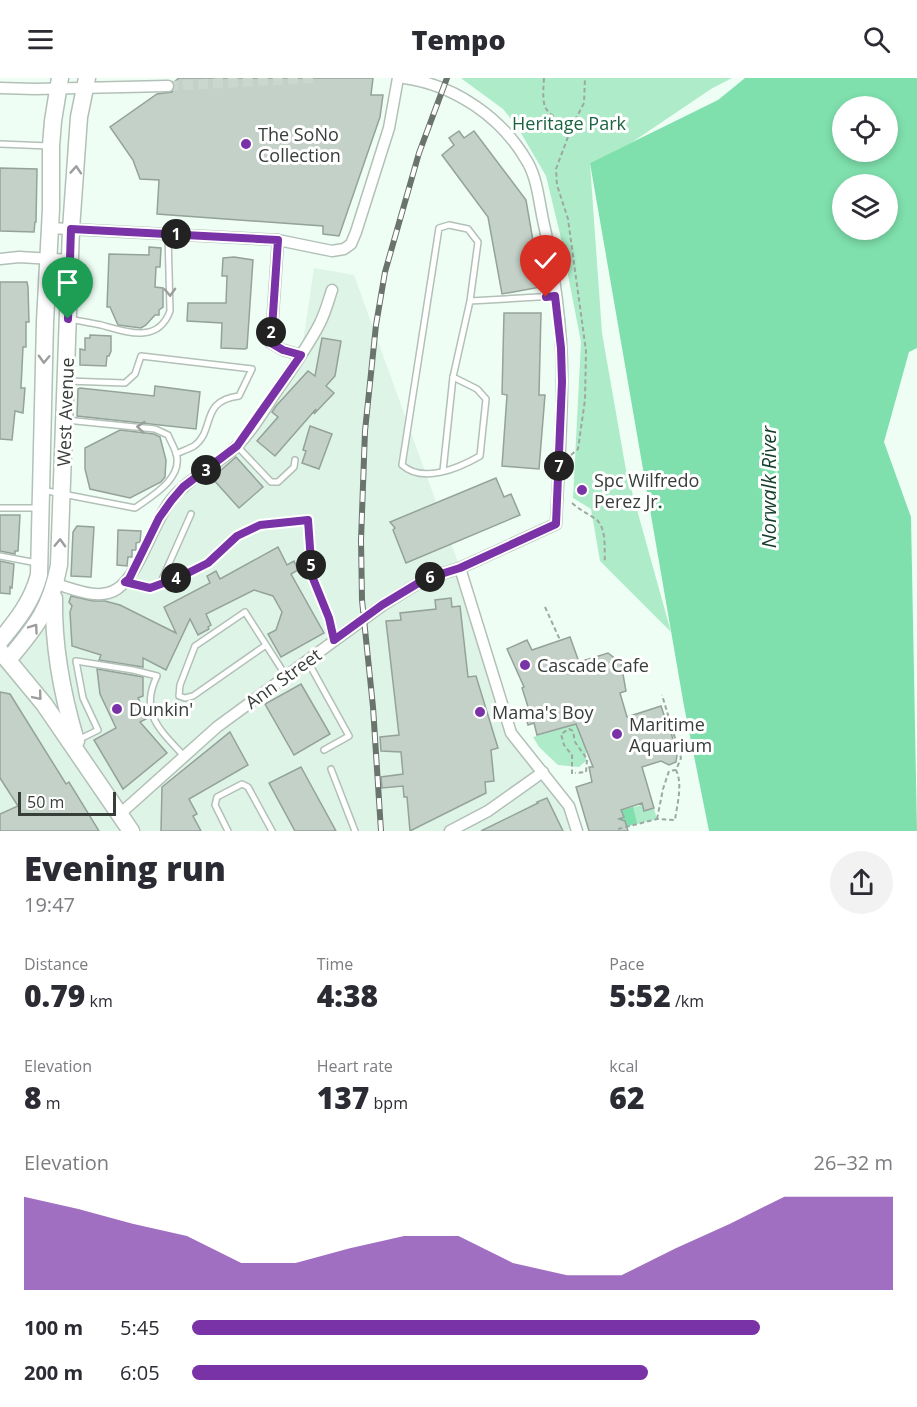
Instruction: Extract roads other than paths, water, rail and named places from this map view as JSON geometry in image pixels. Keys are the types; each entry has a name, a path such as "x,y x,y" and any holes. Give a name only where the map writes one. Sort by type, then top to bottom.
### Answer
{"main road":[{"name":"West Avenue","path":"39,569 51,146 59,83"},
{"name":"West Avenue","path":"4,655 34,628 55,588 59,565 71,229 79,117 86,83"},
{"path":"0,641 31,599 39,569"},
{"path":"55,588 54,629 57,657 63,694 79,748"},
{"path":"4,655 79,748 131,831"}],"street":[{"path":"50,228 278,240 332,251 344,249 351,244 356,232 389,128 398,78"},
{"path":"404,78 423,81 467,101 498,123 517,146 529,164 536,185 547,236 555,296"},
{"path":"0,88 59,83 168,86"},
{"path":"278,240 271,343 283,350 301,355"},
{"path":"0,259 19,257 70,260"},
{"path":"55,588 105,594 116,590 129,579 159,518 171,501 183,487 237,446 301,355 320,324 332,290"},
{"name":"Ann Street","path":"121,813 217,727 382,605 425,579 460,568 556,524 562,382 555,296"},
{"path":"460,568 511,733 569,806 577,831"},
{"path":"450,831 488,811 543,772"}],"lane":[{"path":"0,144 51,146"},
{"path":"443,471 453,377 470,302 478,242 468,229 449,225 439,228 402,465 415,473 428,474 443,471 467,464 480,456 486,399 477,389 453,377"},
{"path":"68,319 135,333 148,333 167,320 170,311 168,234"},
{"path":"470,302 555,296"},
{"path":"66,381 125,383 135,374 141,356 252,369 239,396 227,398 212,410 205,431 196,445 176,454"},
{"path":"41,490 135,508 164,486 177,464 176,454 168,435 155,429 65,420"},
{"path":"237,446 271,482 278,482 294,467 295,460"},
{"path":"0,508 40,508"},
{"path":"160,584 191,514"},
{"path":"125,582 145,588 160,584 208,563 237,536 260,525 308,520 312,576 329,618 334,640"},
{"path":"0,556 39,569"},
{"path":"266,645 193,696 185,698 179,696 180,685 195,646 245,612 286,676"},
{"path":"57,657 157,676 149,692 154,722 184,756"},
{"path":"307,660 349,736 324,750"},
{"path":"76,661 83,698 98,729 79,748"},
{"path":"63,694 81,688"},
{"path":"331,769 355,831"},
{"path":"228,831 215,805 217,797 242,784 248,787 272,831"}],"water":[{"name":"Norwalk River","path":"745,78 917,78 917,348 909,352 884,442 911,517 917,831 709,831 684,706 590,163 718,100"},
{"path":"633,807 637,823 618,829 613,813"}],"tunnel":[{"path":"168,86 314,78"}],"railway":[{"path":"381,831 373,707 362,600 361,540 365,431 376,325 385,272 419,153 447,78"}],"place":[{"name":"The SoNo Collection","path":"246,144"},
{"name":"Spc Wilfredo Perez Jr.","path":"582,490"},
{"name":"Cascade Cafe","path":"525,665"},
{"name":"Dunkin'","path":"117,709"},
{"name":"Mama's Boy","path":"480,712"},
{"name":"Maritime Aquarium","path":"617,734"}],"park label":[{"name":"Heritage Park","path":"569,123"}]}
